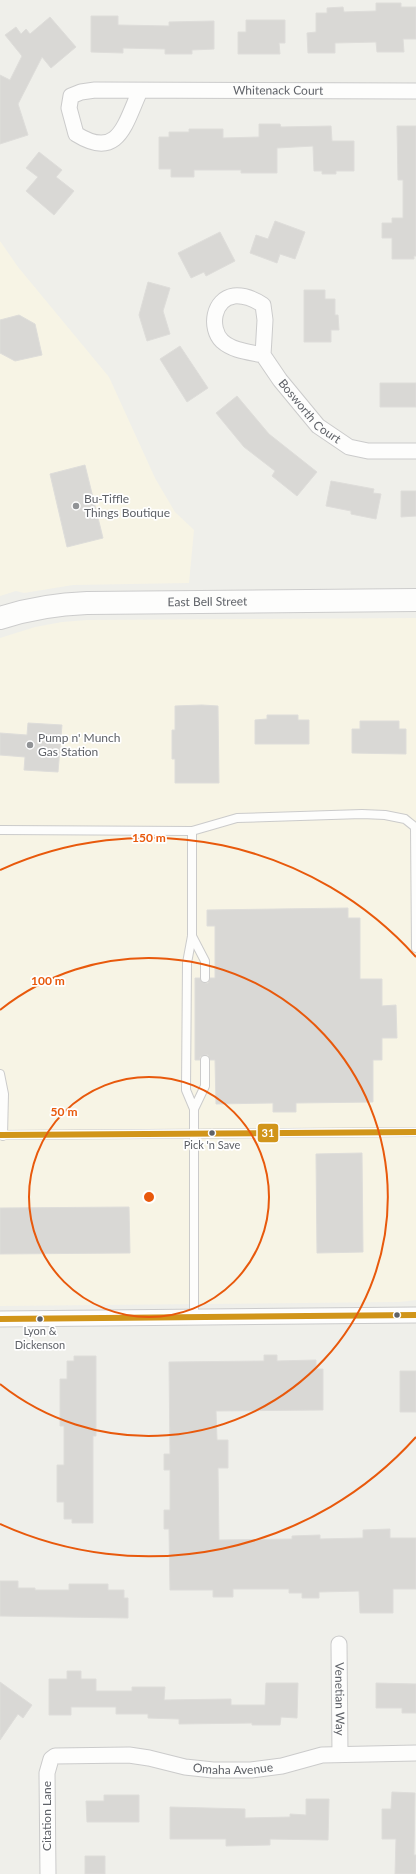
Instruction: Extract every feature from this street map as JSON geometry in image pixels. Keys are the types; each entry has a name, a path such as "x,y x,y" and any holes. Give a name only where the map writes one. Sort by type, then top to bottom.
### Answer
{"main road":[{"name":"East Bell Street","path":"0,618 29,610 64,604 87,603 416,600"}],"street":[{"name":"Whitenack Court","path":"140,91 124,127 116,139 104,143 88,141 76,134 69,108 71,96 81,92 95,90 416,91"},
{"name":"Bosworth Court","path":"263,355 280,380 318,426 333,438 349,447 368,451 416,451"},
{"path":"0,1319 416,1315"},
{"name":"Venetian Way","path":"339,1644 340,1754"},
{"name":"Omaha Avenue","path":"51,1759 62,1755 129,1755 149,1758 185,1767 213,1770 251,1770 282,1766 322,1755 416,1753"},
{"name":"Citation Lane","path":"48,1874 47,1773 51,1759"}],"lane":[{"path":"0,830 192,831 237,818 362,814 385,815 405,819 415,827 416,948"},
{"path":"192,831 192,936 187,963 186,1090 194,1109 194,1318"},
{"path":"192,936 205,961 205,978"},
{"path":"194,1109 205,1086 205,1060"},
{"path":"0,1074 4,1094 1,1135 194,1135 416,1132"}],"shaded area":[{"path":"0,241 18,267 109,377 155,478 175,512 194,530 189,583 73,585 24,593 16,591 0,596"},
{"path":"416,618 416,1300 400,1302 0,1306 0,638 35,627 62,622 87,620"}],"building":[{"path":"376,3 401,3 401,7 416,7 416,39 403,39 404,52 377,52 376,42 335,43 335,53 308,53 307,33 316,32 316,13 327,13 327,8 343,7 344,12 376,11"},
{"path":"91,16 118,16 118,25 169,26 169,22 214,21 214,49 192,50 192,54 165,54 165,49 123,48 123,53 91,52"},
{"path":"50,17 76,47 51,68 42,57 18,104 28,135 0,144 0,75 10,80 22,56 5,35 16,27 21,34 26,29 30,34"},
{"path":"246,20 285,20 285,43 279,43 280,54 238,54 238,32 246,32"},
{"path":"259,124 280,124 281,127 331,126 332,141 354,141 354,171 336,171 336,174 322,174 322,171 314,171 313,146 277,148 277,173 241,173 241,170 194,170 194,177 171,177 171,169 159,169 159,137 169,137 169,132 189,132 189,129 223,129 223,138 259,137"},
{"path":"397,126 416,126 416,256 414,256 414,259 392,259 392,238 382,238 382,223 392,223 392,218 403,218 403,180 398,180"},
{"path":"39,152 62,170 56,177 74,191 54,215 26,191 38,177 26,168"},
{"path":"275,221 305,232 295,259 280,254 277,263 250,253 256,235 268,239"},
{"path":"220,232 235,261 206,276 204,272 191,278 178,253"},
{"path":"148,282 170,288 163,311 170,334 147,341 139,315"},
{"path":"304,290 325,290 325,299 335,299 335,315 338,315 339,330 331,330 331,342 304,342"},
{"path":"19,315 35,324 42,355 15,361 0,353 0,320"},
{"path":"180,346 208,388 187,402 160,359"},
{"path":"380,383 416,383 416,407 380,407"},
{"path":"237,396 269,434 317,472 297,496 272,476 275,471 244,447 216,413"},
{"name":"Bu-Tiffle Things Boutique","path":"85,465 103,538 67,547 50,474"},
{"path":"331,481 374,489 373,493 381,494 376,519 351,514 351,511 326,506"},
{"path":"401,491 416,491 416,516 401,517"},
{"path":"175,706 218,706 219,783 175,783 175,759 172,759 172,730 175,730"},
{"path":"267,715 298,715 298,720 309,720 309,744 255,744 255,720 267,719"},
{"path":"360,721 399,721 399,729 406,729 406,754 352,753 352,729 360,729"},
{"name":"Pump n' Munch Gas Station","path":"28,723 62,725 58,772 24,770 25,757 0,755 0,733 27,735"},
{"name":"Pick 'n Save","path":"348,908 348,918 360,918 360,979 382,979 382,1006 396,1005 397,1038 382,1038 382,1060 373,1060 373,1102 296,1103 296,1112 273,1112 273,1103 216,1104 215,1060 210,1060 208,1055 205,1055 200,1057 200,1060 195,1060 195,978 200,978 205,983 208,983 210,978 215,978 215,926 207,926 207,910"},
{"path":"362,1153 363,1252 317,1253 316,1154"},
{"path":"129,1207 130,1253 0,1254 0,1208"},
{"path":"264,1355 277,1355 277,1361 316,1360 316,1369 323,1369 323,1410 216,1411 217,1440 228,1440 228,1468 218,1468 219,1540 292,1539 292,1536 320,1535 320,1539 363,1538 363,1530 390,1529 390,1538 416,1538 416,1589 393,1589 393,1613 360,1613 359,1591 319,1592 319,1598 302,1598 302,1593 289,1593 289,1589 233,1589 233,1597 213,1597 213,1590 170,1590 169,1529 164,1529 164,1510 170,1510 170,1470 164,1470 164,1454 170,1454 169,1362 264,1361"},
{"path":"74,1356 96,1356 96,1436 93,1436 93,1523 72,1523 72,1519 64,1519 64,1502 57,1502 57,1465 64,1465 64,1426 60,1426 60,1379 67,1379 67,1361 74,1361"},
{"path":"400,1371 416,1371 416,1412 400,1412"},
{"path":"0,1581 18,1581 18,1588 35,1588 35,1590 69,1590 69,1584 108,1584 108,1590 124,1590 124,1598 128,1598 128,1618 0,1616"},
{"path":"67,1671 81,1671 81,1679 96,1679 96,1691 132,1691 132,1687 165,1687 164,1700 231,1699 231,1705 265,1705 266,1683 298,1683 297,1718 281,1717 280,1725 252,1725 252,1723 179,1724 179,1719 148,1718 148,1714 116,1714 116,1707 71,1707 71,1715 49,1715 49,1679 67,1679"},
{"path":"0,1682 32,1705 23,1718 18,1714 0,1740"},
{"path":"376,1683 416,1684 416,1713 402,1713 402,1708 376,1708"},
{"path":"392,1792 415,1793 414,1855 416,1855 416,1874 395,1874 396,1839 382,1839 382,1809 391,1809"},
{"path":"104,1795 139,1795 139,1822 87,1822 86,1801 104,1801"},
{"path":"306,1799 329,1799 328,1840 270,1839 270,1845 226,1846 226,1839 170,1839 170,1807 245,1809 245,1818 290,1817 290,1814 306,1815"},
{"path":"85,1856 105,1856 105,1874 85,1874"}],"transit line":[{"name":"31","path":"0,1135 416,1132"},
{"name":"31","path":"0,1319 416,1315"}],"place":[{"name":"Bu-Tiffle Things Boutique","path":"76,506"},
{"name":"Pump n' Munch Gas Station","path":"30,745"},
{"name":"Pick 'n Save","path":"212,1133"},
{"name":"Lyon & Dickenson","path":"40,1319"}]}
